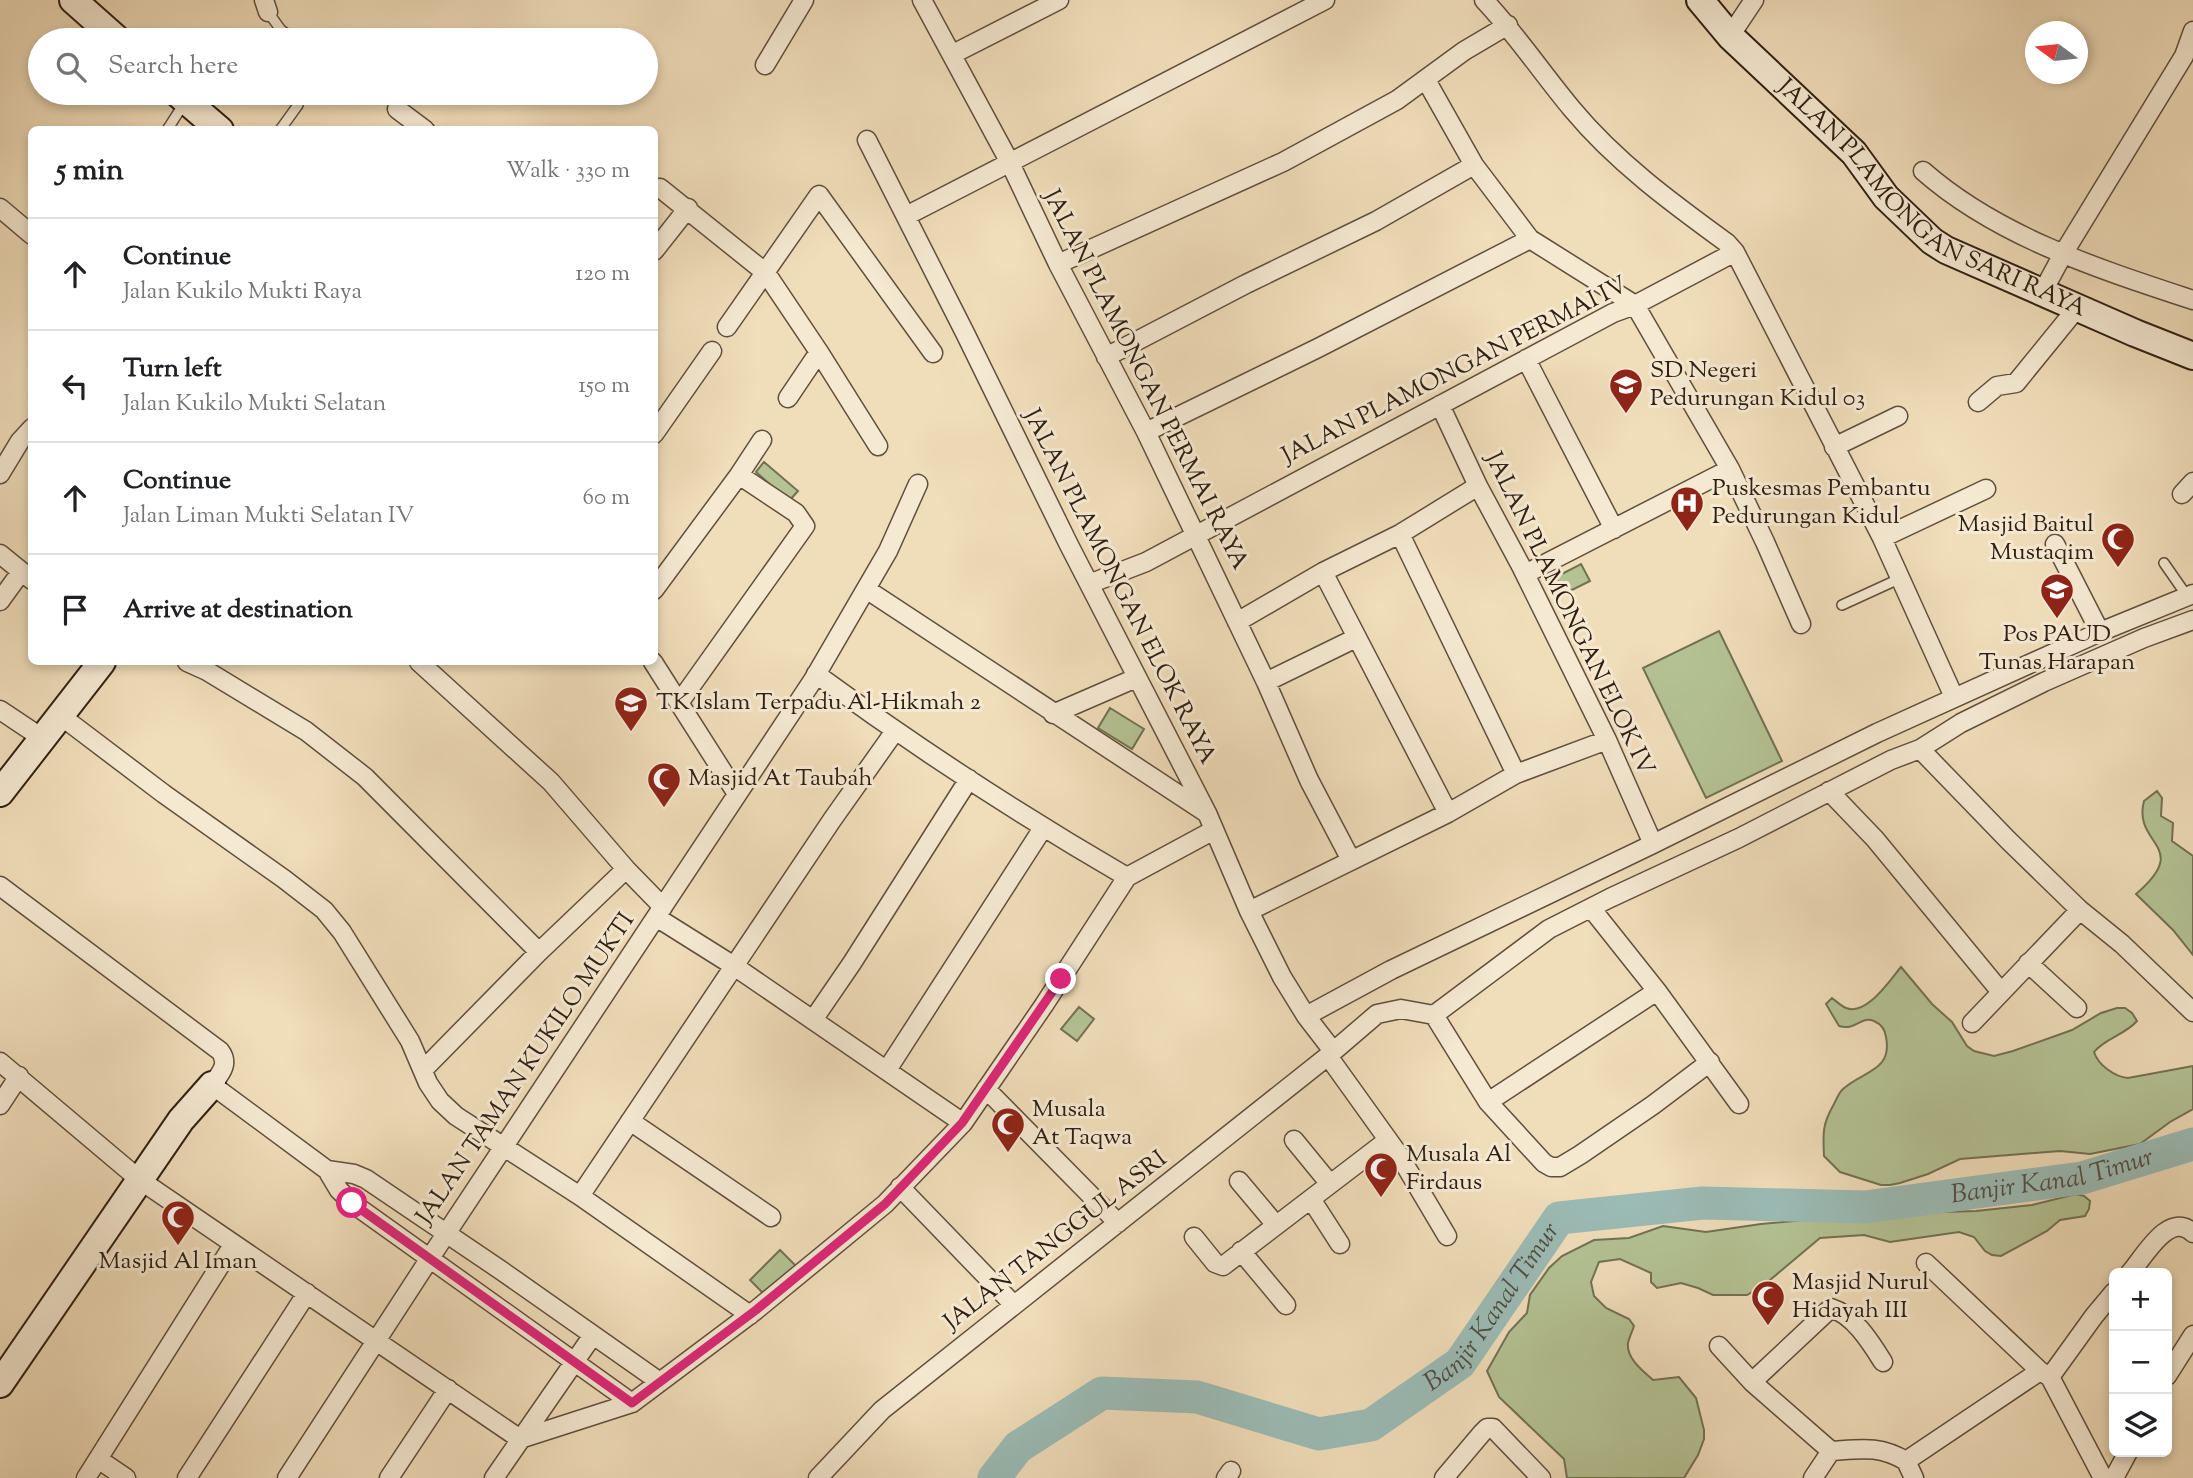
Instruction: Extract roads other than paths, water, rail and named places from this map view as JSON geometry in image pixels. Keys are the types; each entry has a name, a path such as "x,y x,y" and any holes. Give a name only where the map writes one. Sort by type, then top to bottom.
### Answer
{"street":[{"path":"73,0 104,28"},
{"path":"765,65 804,0"},
{"name":"JALAN PLAMONGAN PERMAI RAYA","path":"922,0 1009,161 1058,264 1146,432 1266,682 1309,780 1350,860"},
{"path":"953,54 1059,0"},
{"path":"906,216 1325,0"},
{"path":"1484,0 1508,26 1573,110 1604,143 1653,187 1735,252 1882,538 1954,697"},
{"name":"JALAN PLAMONGAN SARI RAYA","path":"1700,0 1730,36 1854,153 1886,197 1932,241 1946,250 2135,334 2193,356"},
{"path":"1730,36 1754,0"},
{"path":"1058,264 1283,162 1397,100 1464,51 1508,26"},
{"path":"2042,293 2184,55 2192,34"},
{"path":"1426,80 1475,165 1530,239 1635,305 1730,469 1801,624"},
{"path":"191,105 215,126"},
{"path":"397,109 420,126"},
{"name":"JALAN PLAMONGAN ELOK RAYA","path":"867,140 1088,584 1207,813 1249,911 1282,977 1447,1236"},
{"path":"1106,357 1376,221 1475,165"},
{"path":"1923,170 1961,201 2063,254 2193,300"},
{"path":"660,188 766,273 878,446"},
{"path":"727,327 819,195 933,353"},
{"path":"0,208 28,232"},
{"path":"658,246 688,208"},
{"path":"1146,432 1318,348 1530,239"},
{"name":"JALAN PLAMONGAN PERMAI IV","path":"1088,584 1146,562 1526,359 1735,252"},
{"path":"1978,402 1997,386 2015,383 2077,308"},
{"path":"658,428 712,351"},
{"path":"788,398 819,352"},
{"path":"1526,359 1614,528"},
{"name":"JALAN PLAMONGAN ELOK IV","path":"1440,405 1478,486 1607,740 1653,844"},
{"path":"1834,447 1898,416"},
{"path":"0,474 28,432"},
{"path":"658,585 762,440"},
{"path":"1525,574 1730,469"},
{"path":"679,703 806,526 796,513 739,475"},
{"name":"JALAN TAMAN KUKILO MUKTI","path":"287,1478 816,674 888,551 918,484"},
{"path":"1237,622 1323,572 1401,534 1478,486"},
{"path":"1882,538 1986,489"},
{"path":"1401,534 1516,774"},
{"path":"2055,544 2100,632"},
{"path":"0,554 26,576 0,601"},
{"path":"1323,572 1448,813"},
{"path":"866,589 1207,813"},
{"path":"1306,1016 1391,970 1877,733 2100,632 2190,595"},
{"path":"1710,1062 1653,1105 1560,1167 1551,1167 1544,1163 1488,1102 1434,1015 1549,929 1739,838 1891,760 1920,749 1961,723 2043,682 2193,620"},
{"path":"1266,682 1356,638"},
{"path":"0,793 100,665"},
{"path":"194,665 306,732 365,777 540,952"},
{"path":"430,665 551,782 659,912 962,1123"},
{"path":"655,665 737,794"},
{"path":"816,674 895,731 1043,828 1127,877"},
{"path":"1053,714 1136,678"},
{"path":"0,710 42,738"},
{"path":"61,716 324,910 342,932 410,1041 428,1083 440,1101 456,1116 580,1196 750,1314"},
{"path":"580,1196 832,820 895,731"},
{"path":"1877,733 1891,760"},
{"path":"1249,911 1448,813 1516,774 1607,740"},
{"path":"1920,749 2080,910 2122,944 2193,1012"},
{"path":"813,1020 852,964 969,779"},
{"path":"1829,791 1875,839 2001,992"},
{"path":"887,1070 1043,828"},
{"path":"520,1439 632,1403 750,1314 885,1204 962,1123 1044,1005 1127,877 1214,830"},
{"path":"423,1070 626,869"},
{"path":"0,886 225,1057 225,1064 212,1085 181,1120 0,1384"},
{"path":"1534,900 1549,929"},
{"path":"1591,908 1657,990 1739,1104"},
{"path":"1972,1023 2080,910"},
{"path":"2028,963 2077,1008"},
{"path":"1488,1102 1657,990"},
{"name":"JALAN TANGGUL ASRI","path":"818,1478 882,1410 1377,1014 1401,1009 1434,1015"},
{"path":"0,1062 140,1180 520,1439"},
{"path":"0,1105 19,1076"},
{"path":"212,1085 327,1170 339,1190 352,1203 632,1403"},
{"path":"986,1089 1118,1223"},
{"path":"630,1121 771,1217"},
{"path":"1294,1140 1330,1184"},
{"path":"1194,1237 1219,1266 1223,1266 1388,1140"},
{"path":"327,1170 354,1174 366,1180 660,1382"},
{"path":"1239,1181 1276,1225"},
{"path":"900,1187 1014,1305"},
{"path":"1311,1199 1340,1244"},
{"path":"2134,1268 2166,1229 2178,1225 2193,1233"},
{"path":"86,1478 233,1245"},
{"path":"1241,1251 1286,1306"},
{"path":"1926,1263 2045,1374 2103,1478"},
{"path":"187,1478 307,1293"},
{"path":"1906,1461 2045,1374 2109,1298"},
{"path":"1752,1382 1832,1308 1842,1311 1870,1341 1883,1362"},
{"path":"494,1478 593,1335"},
{"path":"2172,1368 2193,1335"},
{"path":"1719,1346 1752,1382 1831,1451 1869,1448 1883,1450 1906,1461 1914,1478"},
{"path":"389,1478 448,1389"},
{"path":"1444,1478 1487,1428 1493,1428 1541,1478"},
{"path":"1813,1478 1831,1451"},
{"path":"2114,1478 2125,1457"},
{"path":"98,1459 126,1478"}],"lane":[{"path":"266,6 281,28"},
{"path":"169,126 178,105"},
{"path":"284,126 298,105"},
{"path":"2164,563 2190,595"},
{"path":"1842,605 1900,578"}],"waterway":[{"name":"Banjir Kanal Timur","path":"994,1478 1018,1447 1102,1393 1197,1397 1319,1434 1371,1425 1460,1363 1559,1218 1703,1203 1865,1207 2082,1178 2193,1144"}],"place":[{"name":"SD Negeri Pedurungan Kidul 03","path":"1626,415"},
{"name":"Puskesmas Pembantu Pedurungan Kidul","path":"1687,533"},
{"name":"Masjid Baitul Mustaqim","path":"2118,569"},
{"name":"Pos PAUD Tunas Harapan","path":"2057,620"},
{"name":"TK Islam Terpadu Al-Hikmah 2","path":"631,733"},
{"name":"Masjid At Taubah","path":"664,809"},
{"name":"Musala At Taqwa","path":"1008,1154"},
{"name":"Musala Al Firdaus","path":"1381,1199"},
{"name":"Masjid Al Iman","path":"178,1247"},
{"name":"Masjid Nurul Hidayah III","path":"1768,1327"}]}
